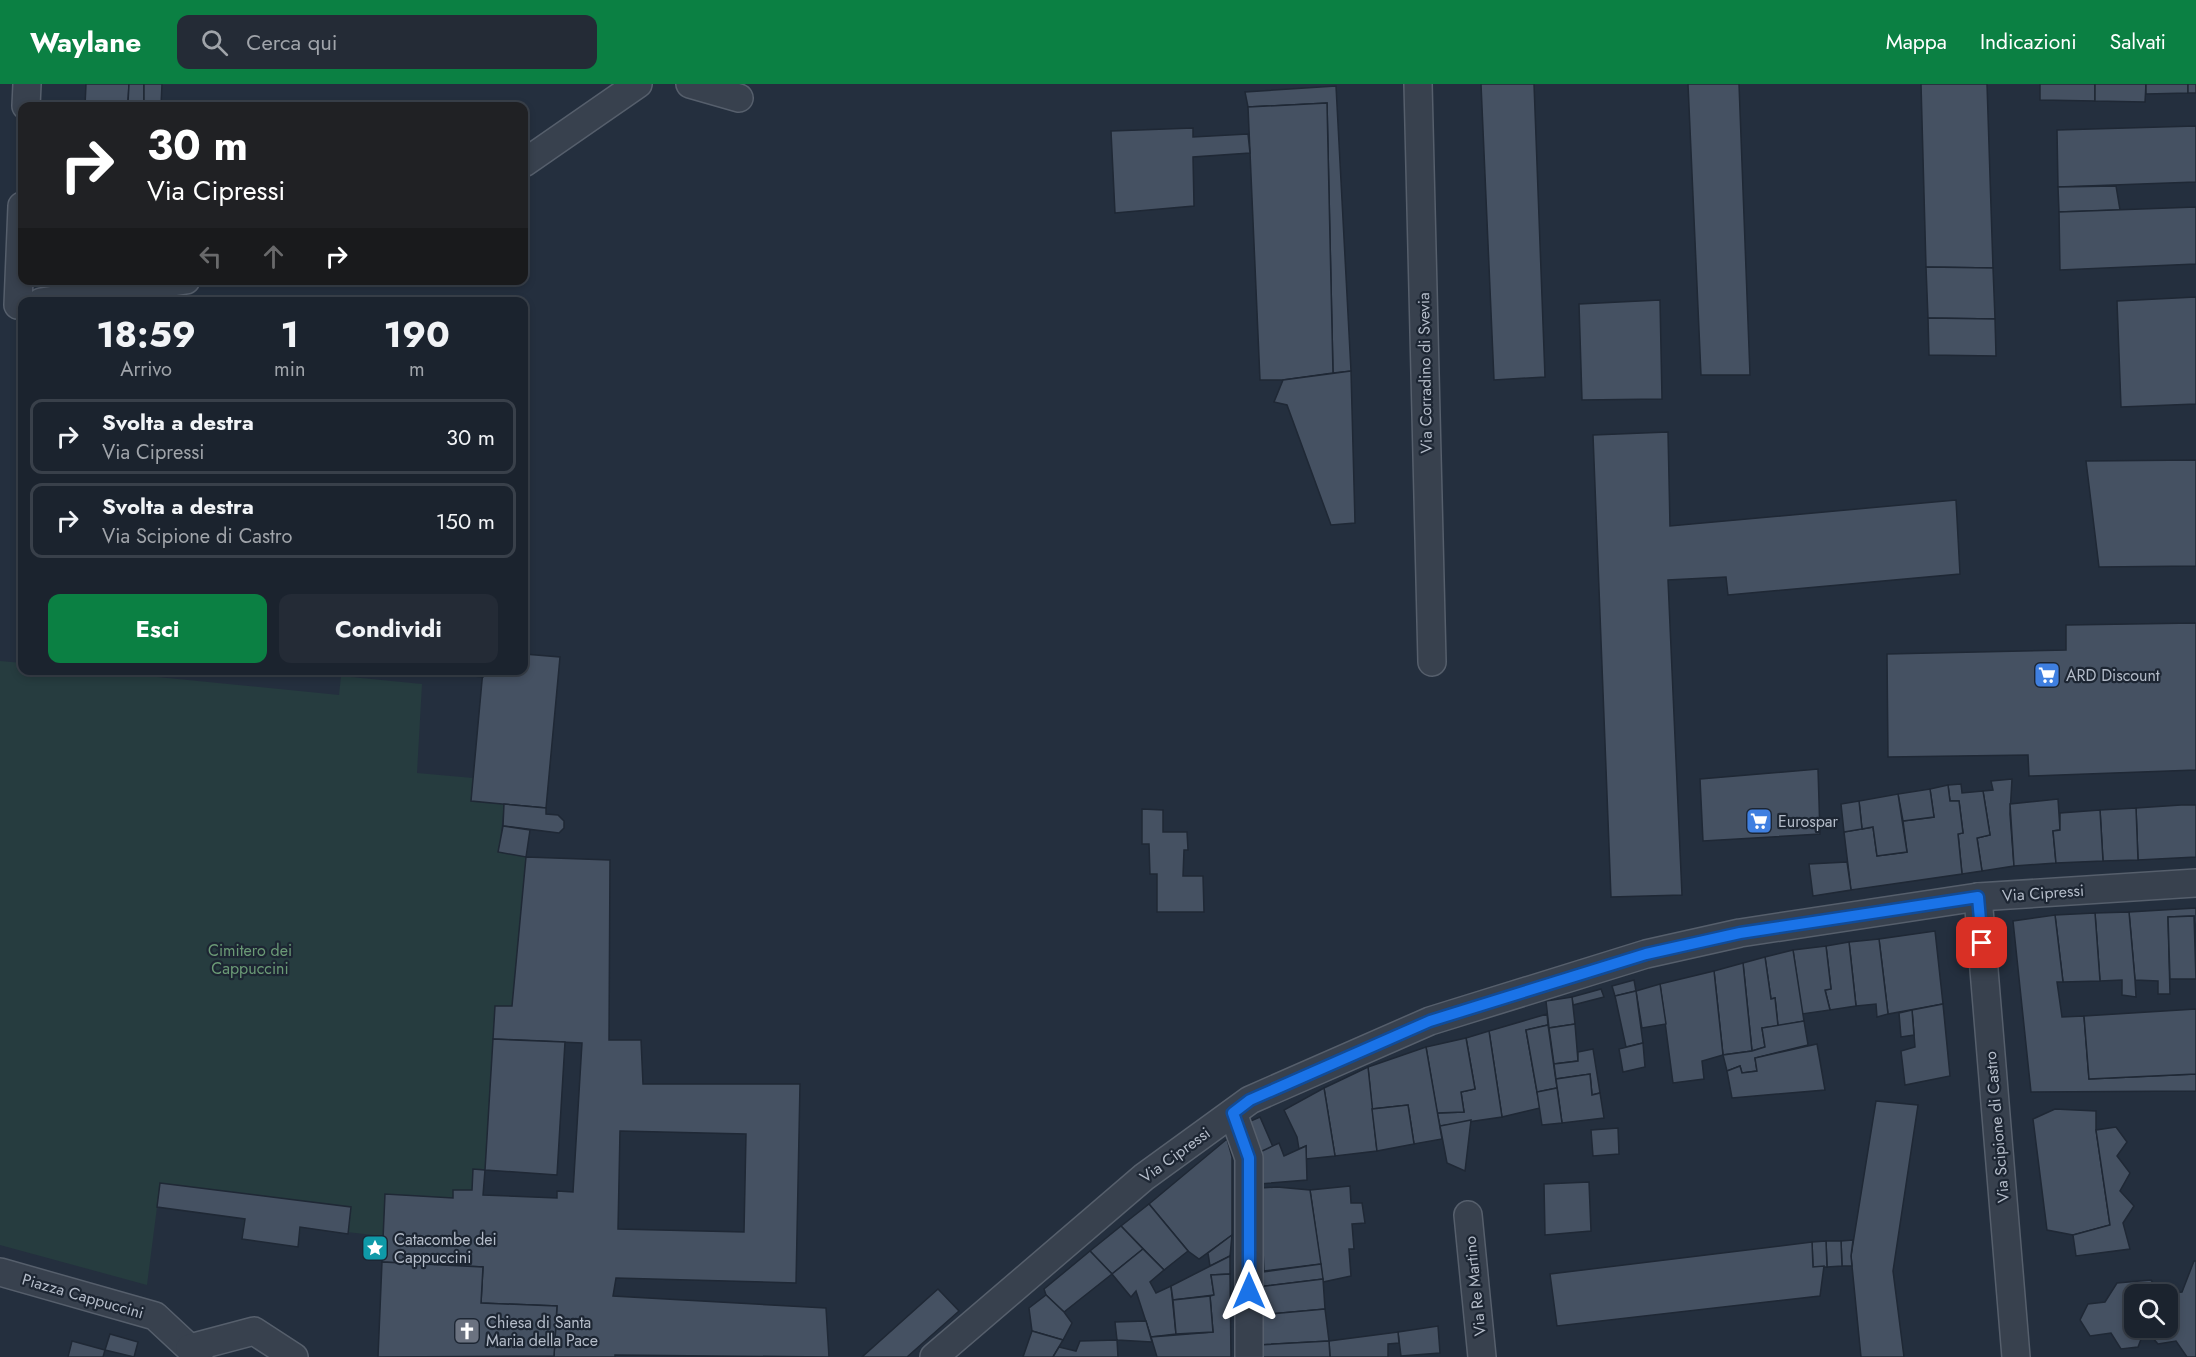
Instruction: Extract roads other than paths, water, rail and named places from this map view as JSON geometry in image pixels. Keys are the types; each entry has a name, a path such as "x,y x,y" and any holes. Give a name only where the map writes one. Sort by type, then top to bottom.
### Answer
{"street":[{"path":"26,102 27,84"},
{"path":"528,160 638,84"},
{"path":"690,84 739,98"},
{"name":"Via Corradino di Svevia","path":"1418,84 1432,662"},
{"path":"528,144 555,143"},
{"path":"68,297 151,285"},
{"name":"Via Cipressi","path":"934,1357 1144,1177 1250,1100 1430,1021 1646,954 1740,933 1978,897 2196,883"},
{"name":"Via Scipione di Castro","path":"1978,897 2016,1357"},
{"path":"1233,1113 1249,1158 1249,1357"},
{"name":"Via Re Martino","path":"1468,1215 1482,1357"},
{"name":"Piazza Cappuccini","path":"0,1272 155,1316 195,1352 254,1330 294,1357"}],"place":[{"name":"ARD Discount","path":"2047,675"},
{"name":"Eurospar","path":"1759,821"},
{"name":"Catacombe dei Cappuccini","path":"375,1248"},
{"name":"Chiesa di Santa Maria della Pace","path":"467,1331"}],"park label":[{"name":"Cimitero dei Cappuccini","path":"250,959"}]}
